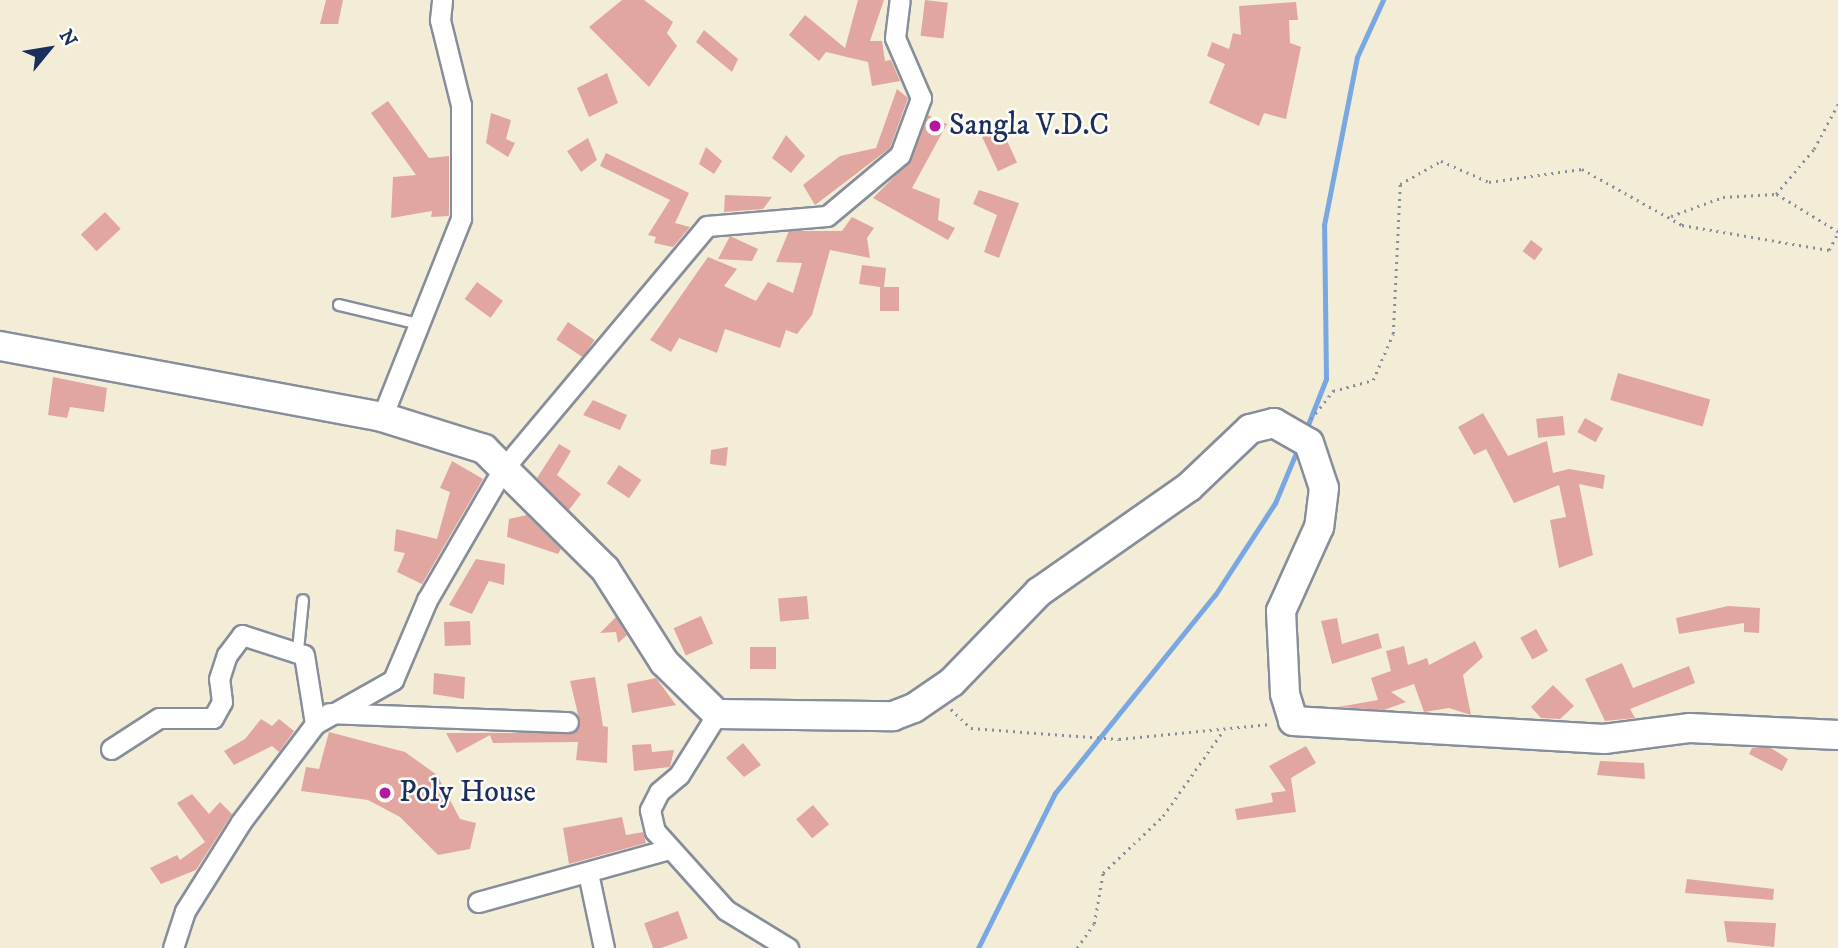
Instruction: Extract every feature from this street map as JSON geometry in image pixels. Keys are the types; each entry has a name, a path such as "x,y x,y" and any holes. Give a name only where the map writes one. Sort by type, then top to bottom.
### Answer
{"street":[{"path":"382,417 461,218 464,189 461,105 440,20 442,0"},
{"path":"173,948 185,911 241,822 321,719 393,680 427,600 503,469 707,226 827,216 900,155 921,98 895,38 900,0"},
{"path":"0,346 382,417 484,449 605,569 664,662 717,714 893,716 952,682 1039,592 1189,487 1250,429 1274,423 1300,433 1317,455 1324,510 1281,611 1288,715 1301,724 1440,725 1604,739 1690,728 1838,735"},
{"path":"111,749 159,718 213,718 222,702 219,679 227,655 242,635 298,650 307,660 321,719"},
{"path":"717,714 650,810 655,831 726,911 788,948"},
{"path":"321,719 568,722"},
{"path":"478,902 669,849"},
{"path":"588,873 604,948"}],"lane":[{"path":"340,305 419,324"},
{"path":"298,650 303,600"}],"path":[{"path":"1776,194 1814,149 1838,104"},
{"path":"1300,433 1333,391 1373,380 1393,334 1400,184 1441,161 1489,182 1582,169 1670,216 1711,234 1829,250 1838,232 1776,194 1723,197 1670,216"},
{"path":"952,682 951,713 971,728 1119,739 1262,728 1288,715"},
{"path":"1076,948 1094,924 1103,873 1163,816 1223,732"}],"building":[{"path":"326,0 343,0 338,24 320,24"},
{"path":"622,0 644,0 673,22 667,33 677,46 649,87 589,27"},
{"path":"858,0 884,0 870,41 882,41 885,61 891,60 900,81 872,86 868,62 826,52 819,61 789,35 805,15 845,48"},
{"path":"925,0 948,3 943,39 921,36"},
{"path":"1296,2 1298,20 1289,20 1290,43 1301,47 1286,119 1264,113 1259,126 1209,103 1225,64 1207,56 1212,42 1229,49 1233,33 1241,35 1239,6"},
{"path":"704,30 738,59 732,72 696,42"},
{"path":"607,73 618,103 589,117 577,88"},
{"path":"897,89 908,98 890,148 815,205 803,185 840,156 876,148"},
{"path":"388,101 429,158 449,156 449,216 431,217 432,211 391,218 393,177 416,175 371,113"},
{"path":"491,113 511,120 506,139 515,143 508,157 486,143"},
{"path":"928,115 947,124 912,188 940,199 938,220 955,228 948,240 873,198 911,160"},
{"path":"1001,128 1017,162 998,171 982,137"},
{"path":"786,135 805,156 791,173 772,158"},
{"path":"588,138 597,160 581,172 567,151"},
{"path":"706,147 722,161 714,174 699,164"},
{"path":"606,153 689,193 675,223 690,227 673,247 654,243 656,237 648,235 670,200 600,166"},
{"path":"979,190 1019,203 999,258 984,252 997,215 973,204"},
{"path":"725,195 772,197 763,209 724,212"},
{"path":"105,212 121,229 97,251 81,235"},
{"path":"852,217 874,228 867,238 870,258 830,250 812,315 797,334 786,330 780,348 725,329 717,353 679,338 671,352 650,340 708,257 737,269 724,286 756,301 768,282 793,293 802,263 776,262 789,231 842,231"},
{"path":"730,236 758,249 752,261 718,259"},
{"path":"1531,240 1543,249 1535,260 1523,251"},
{"path":"862,265 886,268 884,287 899,287 899,311 880,311 880,287 859,284"},
{"path":"477,282 503,301 491,318 465,299"},
{"path":"568,322 595,340 583,357 556,339"},
{"path":"1618,373 1710,399 1703,426 1610,400"},
{"path":"53,377 107,388 104,412 70,407 67,418 48,415"},
{"path":"593,400 627,415 620,430 583,415"},
{"path":"1483,413 1508,456 1547,441 1553,473 1569,469 1605,475 1603,489 1579,484 1593,555 1559,568 1550,520 1566,517 1559,485 1514,503 1486,449 1474,455 1458,427"},
{"path":"1563,416 1565,435 1538,438 1536,419"},
{"path":"1585,418 1603,428 1596,442 1577,432"},
{"path":"559,444 571,451 557,475 581,494 569,510 537,478"},
{"path":"728,447 726,466 710,464 711,450"},
{"path":"452,461 483,479 422,584 397,572 405,553 394,551 396,529 437,539 450,492 440,488"},
{"path":"619,465 641,480 629,498 607,483"},
{"path":"527,515 561,549 558,554 507,537 509,519"},
{"path":"476,559 505,564 504,585 489,581 472,614 449,605"},
{"path":"807,596 809,619 780,621 778,599"},
{"path":"1728,606 1760,608 1759,633 1744,632 1744,623 1679,634 1676,618"},
{"path":"701,616 713,643 686,656 674,628"},
{"path":"616,617 627,635 618,643 616,632 600,633"},
{"path":"1337,618 1342,644 1378,633 1382,648 1332,664 1321,621"},
{"path":"470,621 471,645 445,646 444,622"},
{"path":"1536,629 1548,651 1532,660 1520,638"},
{"path":"1475,641 1483,657 1463,675 1471,715 1449,708 1424,712 1414,684 1391,692 1406,702 1384,710 1338,707 1378,700 1371,678 1391,671 1386,651 1404,646 1408,665 1427,658 1429,665"},
{"path":"750,647 776,647 776,669 750,669"},
{"path":"1622,663 1633,688 1689,666 1695,683 1630,709 1635,718 1605,721 1585,679"},
{"path":"434,673 465,677 464,699 433,694"},
{"path":"595,677 603,726 608,727 607,763 576,760 578,742 493,743 490,735 457,753 446,733 573,733 580,722 570,681"},
{"path":"656,678 676,705 632,713 627,684"},
{"path":"1553,685 1574,706 1560,719 1541,718 1531,707"},
{"path":"261,719 272,726 279,719 294,731 279,752 272,746 234,765 224,751 245,739"},
{"name":"Poly House","path":"329,732 405,752 437,775 460,819 476,823 470,849 438,855 400,817 368,800 301,791 306,767 319,769"},
{"path":"743,743 761,765 744,777 726,758"},
{"path":"651,744 652,752 674,750 670,767 634,771 632,745"},
{"path":"1306,746 1316,763 1291,778 1296,812 1237,820 1235,809 1273,802 1271,793 1286,791 1269,766"},
{"path":"1752,748 1771,748 1788,759 1782,771 1749,754"},
{"path":"1600,761 1644,763 1645,779 1597,775"},
{"path":"192,794 209,814 220,802 232,814 196,870 161,884 150,868 177,855 180,860 205,842 177,803"},
{"path":"813,805 829,824 812,838 796,819"},
{"path":"622,817 626,835 643,832 646,843 569,864 563,828"},
{"path":"1687,879 1774,889 1773,900 1685,893"},
{"path":"678,911 688,938 661,948 653,948 644,923"},
{"path":"1724,921 1776,923 1774,947 1727,942"}],"waterway":[{"path":"1305,432 1326,379 1324,225 1357,57 1383,0"},
{"path":"978,948 1055,793 1215,595 1275,503 1298,448"}],"place":[{"name":"Sangla V.D.C","path":"935,126"},
{"name":"Poly House","path":"385,793"}]}
